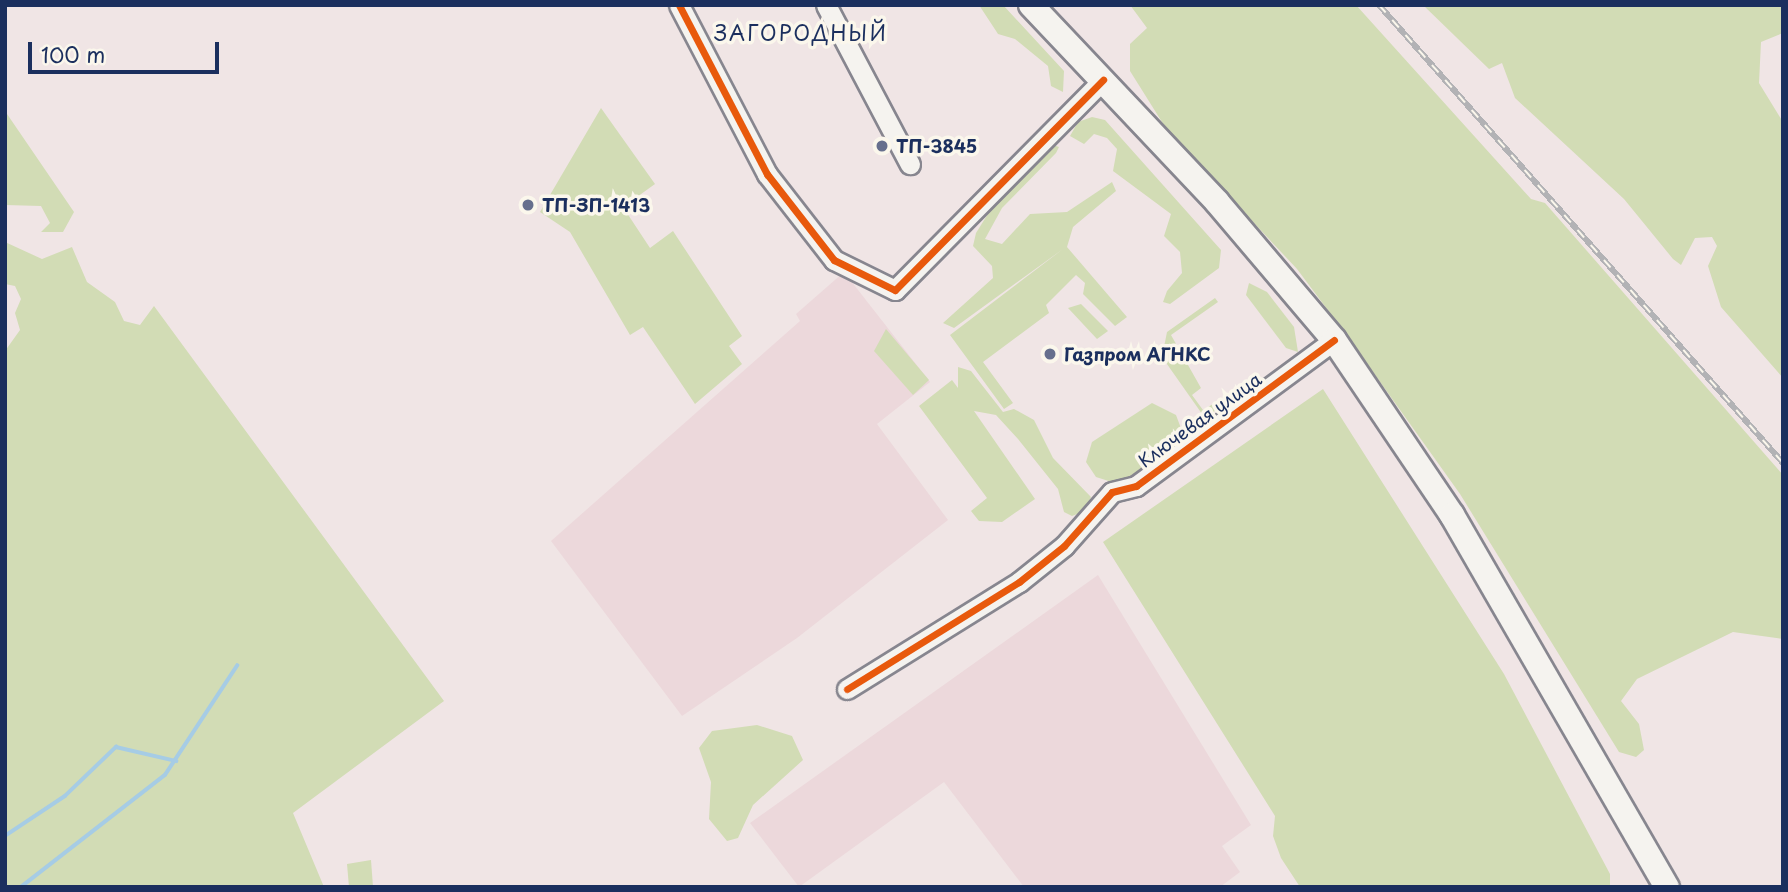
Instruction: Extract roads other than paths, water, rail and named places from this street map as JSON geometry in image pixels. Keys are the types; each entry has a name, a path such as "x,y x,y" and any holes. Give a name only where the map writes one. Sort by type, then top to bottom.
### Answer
{"main road":[{"path":"1031,5 1103,80 1334,340 1452,515 1667,887"}],"street":[{"path":"678,5 767,174 834,260 895,290 1103,80"},
{"path":"825,5 910,164"},
{"name":"Ключевая улица","path":"847,689 1010,589 1064,546 1112,492 1148,478 1334,340"}],"waterway":[{"path":"21,887 165,775 237,666"},
{"path":"5,836 65,796 116,747 176,761"}],"railway":[{"path":"1379,5 1783,463"}],"place":[{"name":"ТП-3845","path":"882,146"},
{"name":"ТП-ЗП-1413","path":"528,205"},
{"name":"Газпром АГНКС","path":"1050,354"}],"district":[{"name":"ЗАГОРОДНЫЙ","path":"801,32"}]}
